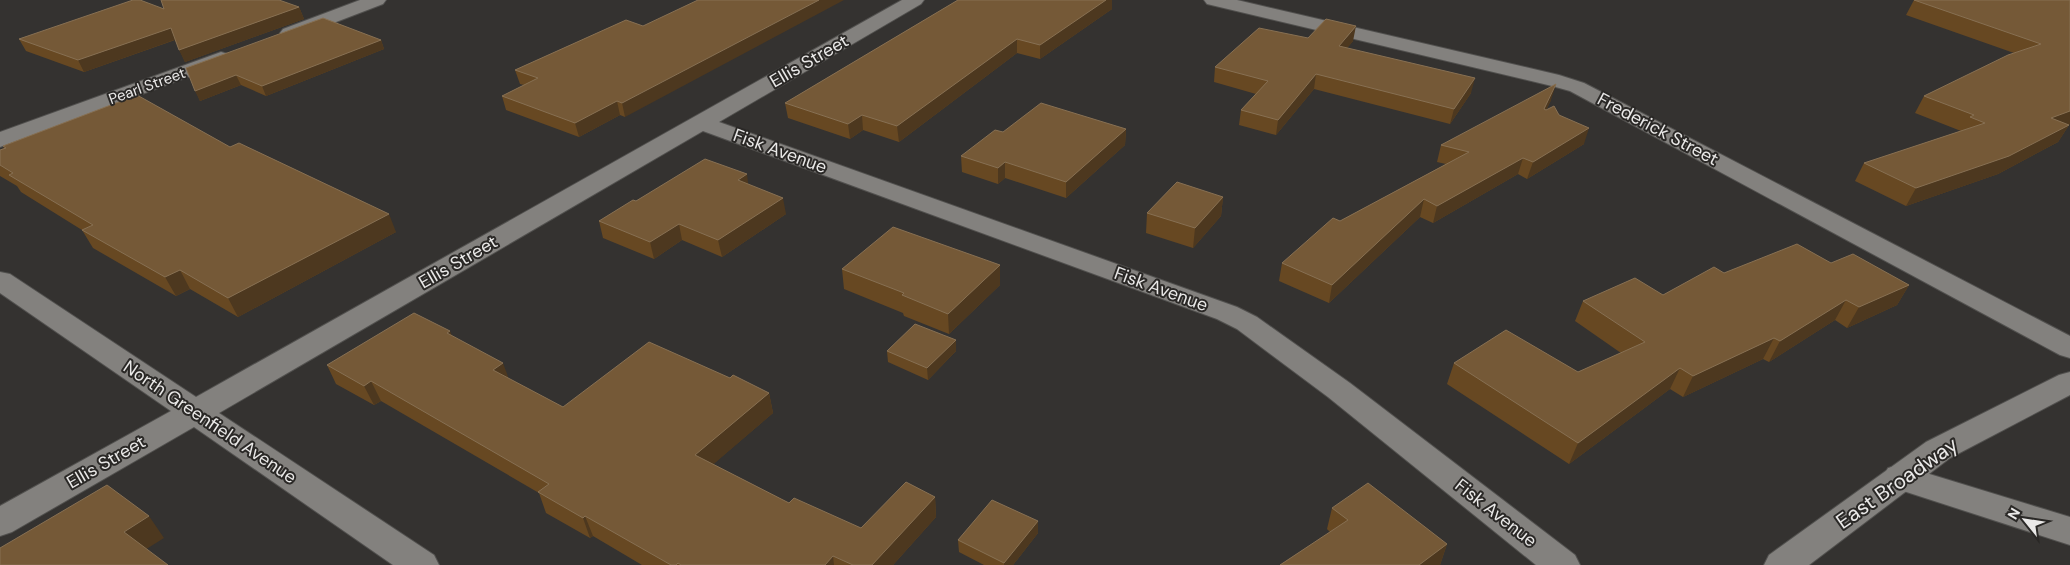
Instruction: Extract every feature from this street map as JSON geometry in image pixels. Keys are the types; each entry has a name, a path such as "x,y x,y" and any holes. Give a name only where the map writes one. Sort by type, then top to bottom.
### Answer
{"street":[{"path":"276,38 377,0"},
{"name":"Ellis Street","path":"0,522 275,367 915,0"},
{"name":"Frederick Street","path":"1222,1 1559,80 1577,87 2070,348"},
{"name":"Pearl Street","path":"0,140 239,51"},
{"name":"Fisk Avenue","path":"700,123 1234,317 1247,324 1339,390 1562,565"},
{"name":"North Greenfield Avenue","path":"0,280 420,565"},
{"name":"East Broadway","path":"1782,565 1938,450 2070,382"},
{"path":"1900,477 2070,531"}],"building":[{"path":"133,0 140,0 164,9 161,0 279,0 299,7 179,50 171,28 78,60 19,39"},
{"path":"698,0 819,0 622,103 617,101 575,123 502,96 538,78 515,70 626,20 643,26"},
{"path":"958,0 1106,0 1040,45 1017,39 897,126 862,115 848,124 785,103"},
{"path":"1914,0 2070,0 2070,111 2051,118 2069,125 2009,156 1916,188 1864,163 1985,123 1970,117 1974,115 1924,96 2008,55 2041,44"},
{"path":"323,18 381,40 262,86 236,75 195,91 186,68"},
{"path":"1326,19 1356,26 1339,46 1475,78 1454,109 1316,74 1278,120 1241,110 1268,81 1215,67 1259,28 1308,38"},
{"path":"1556,84 1544,109 1546,110 1554,106 1559,115 1589,128 1533,162 1523,158 1437,206 1424,199 1332,285 1282,263 1333,218 1340,221 1469,152 1441,145"},
{"path":"137,95 230,147 239,143 389,214 228,298 180,270 165,277 82,230 93,225 9,175 13,173 0,165 0,150 6,148 3,146"},
{"path":"1041,103 1126,129 1066,182 1005,162 998,168 961,156 995,130 1003,132"},
{"path":"705,159 747,174 738,180 783,198 718,240 679,224 650,242 599,221 633,200 636,201"},
{"path":"1177,182 1223,197 1195,228 1147,213"},
{"path":"893,227 1000,265 948,314 902,295 904,293 842,269"},
{"path":"1797,244 1831,263 1853,254 1909,285 1859,307 1846,300 1780,341 1774,338 1693,376 1680,368 1578,443 1454,363 1506,330 1578,372 1645,342 1583,301 1635,278 1663,295 1714,267 1724,273"},
{"path":"414,313 450,331 447,333 503,363 493,370 563,407 649,342 730,378 733,375 769,393 695,455 789,503 794,498 861,528 906,482 935,497 872,565 853,565 833,556 825,565 681,565 678,563 671,565 585,516 583,518 538,492 549,484 371,381 364,386 327,365"},
{"path":"915,324 956,340 927,368 887,351"},
{"path":"1368,483 1447,544 1419,565 1280,565 1348,520 1332,508"},
{"path":"107,485 149,516 124,532 168,565 0,565 0,548"},
{"path":"992,500 1038,521 1004,563 958,540"}]}
